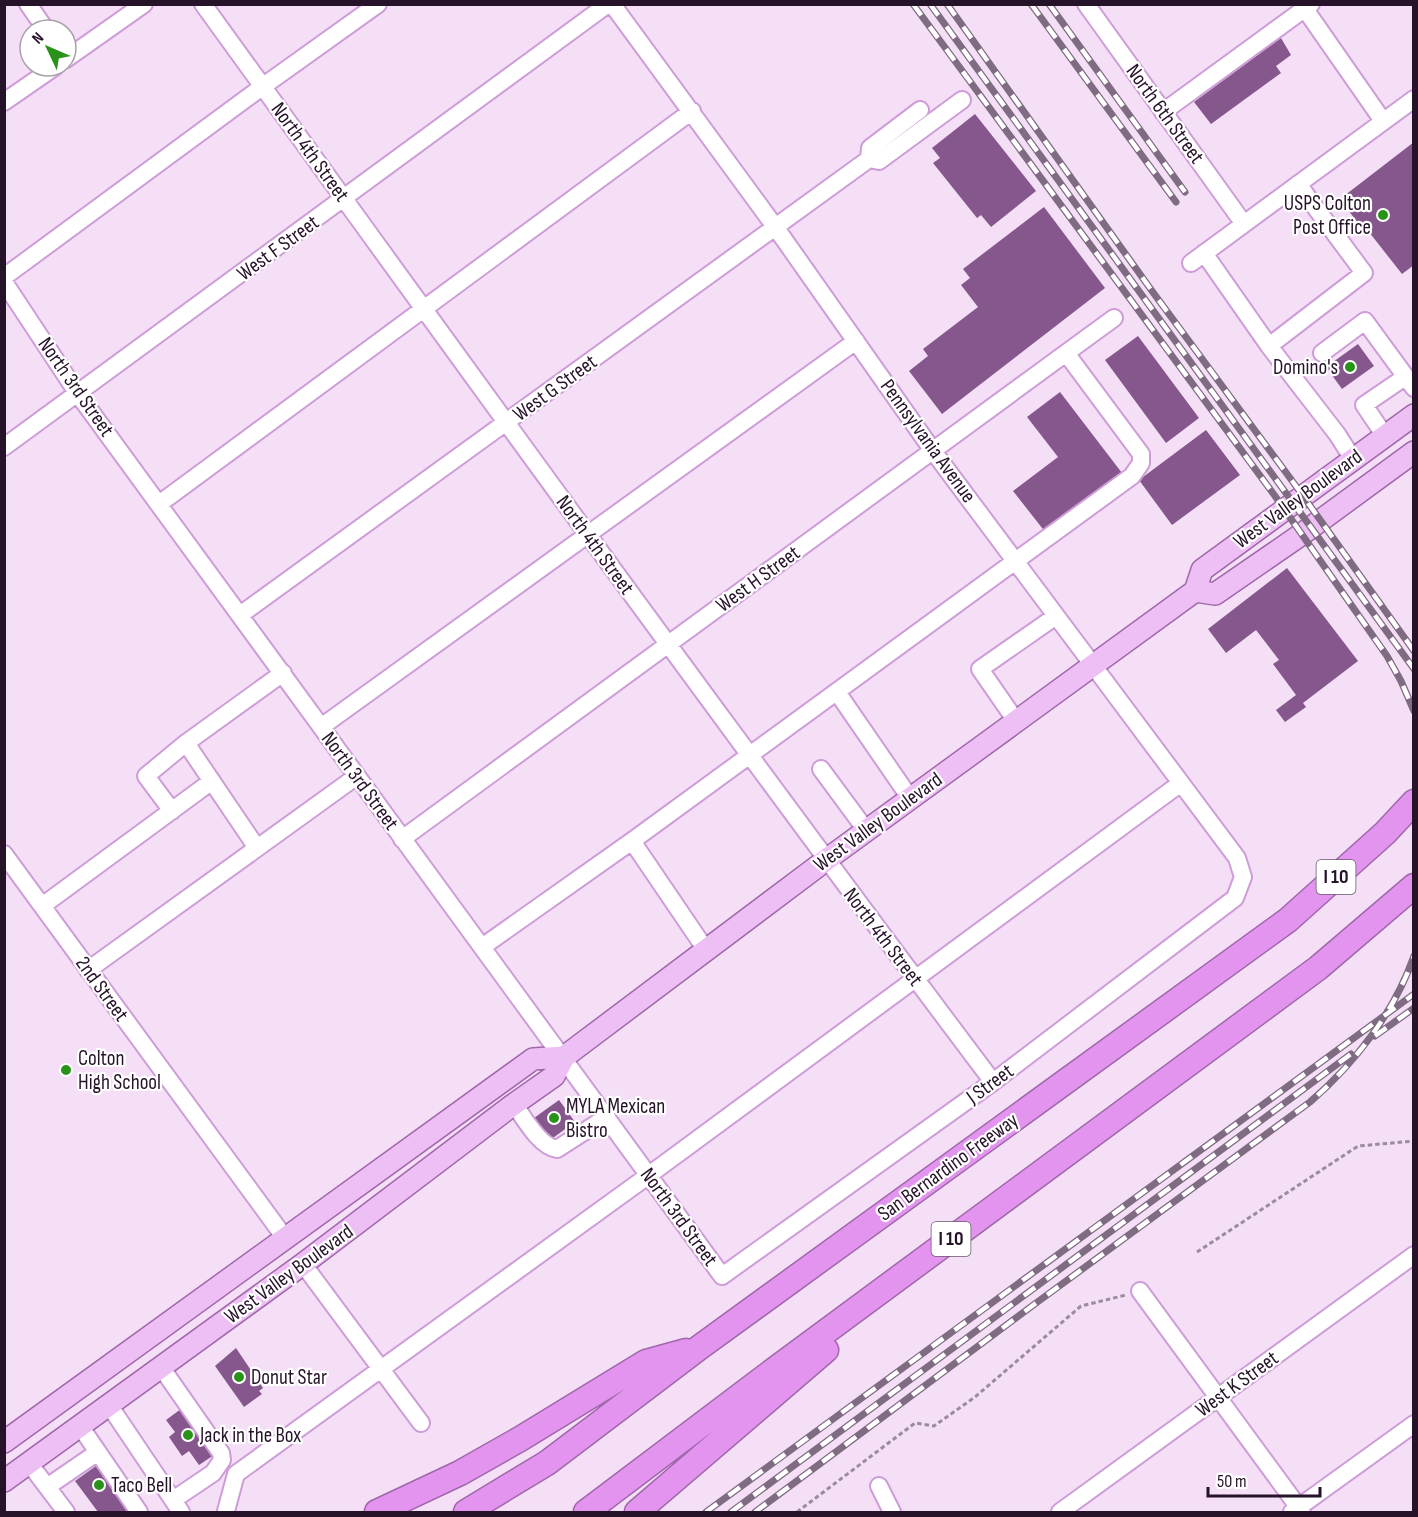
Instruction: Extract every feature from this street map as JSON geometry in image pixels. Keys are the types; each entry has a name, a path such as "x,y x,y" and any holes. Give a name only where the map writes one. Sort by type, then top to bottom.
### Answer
{"highway":[{"name":"San Bernardino Freeway","path":"466,1512 547,1463 700,1347 1288,921 1385,833 1413,802"},
{"name":"I 10","path":"586,1512 1318,968 1409,891"},
{"path":"637,1512 975,1221"},
{"path":"377,1512 449,1478 520,1439 646,1362 700,1347"}],"main road":[{"name":"West Valley Boulevard","path":"4,1481 303,1264 554,1076 564,1057 866,830 1195,591 1202,570 1413,415"},
{"path":"1408,456 1397,450 1400,438 1413,428"},
{"name":"West Valley Boulevard","path":"1195,591 1215,594 1408,456"},
{"name":"West Valley Boulevard","path":"4,1442 533,1059 564,1057"}],"street":[{"path":"28,4 38,18"},
{"path":"78,51 144,4"},
{"name":"North 4th Street","path":"203,4 749,756 993,1082"},
{"path":"4,277 378,4"},
{"name":"Pennsylvania Avenue","path":"610,4 692,111 933,451 1237,858 1243,877"},
{"name":"West F Street","path":"4,447 610,4"},
{"name":"North 6th Street","path":"1086,4 1244,224"},
{"path":"1163,112 1308,7 1383,122"},
{"path":"4,102 39,78"},
{"path":"1353,459 1237,300 1198,258 1413,99"},
{"path":"920,110 870,148 869,159 879,161 962,100"},
{"path":"159,504 692,111"},
{"name":"West G Street","path":"240,615 869,159"},
{"path":"1269,346 1364,273 1298,184"},
{"name":"North 3rd Street","path":"4,282 78,394 722,1276"},
{"name":"West H Street","path":"402,839 1114,318"},
{"path":"1322,353 1365,321 1409,382 1364,405 1385,436"},
{"path":"321,727 856,341"},
{"path":"482,946 633,841 1132,476 1141,463 1141,454 1066,354"},
{"path":"1016,721 980,669 1056,616"},
{"path":"172,811 146,776 186,743 283,673"},
{"path":"837,692 910,798"},
{"path":"186,743 257,848"},
{"path":"821,769 866,830"},
{"path":"88,970 357,776"},
{"path":"42,906 212,781"},
{"path":"226,1511 236,1474 648,1175 1180,783"},
{"path":"633,841 706,950"},
{"name":"2nd Street","path":"4,854 285,1238"},
{"name":"J Street","path":"722,1276 993,1082 1235,898 1243,877"},
{"path":"514,1104 542,1142 546,1146 557,1149 607,1117"},
{"name":"West K Street","path":"1060,1512 1413,1255"},
{"path":"303,1264 421,1423"},
{"path":"1140,1291 1298,1511 1413,1424"},
{"path":"109,1405 177,1506 213,1473 222,1460 221,1453 162,1367"},
{"path":"80,1426 139,1512"},
{"path":"47,1487 98,1452"},
{"path":"29,1463 66,1512"},
{"path":"879,1486 892,1512"}],"path":[{"path":"1197,1251 1358,1146 1413,1142"},
{"path":"797,1512 915,1423 934,1426 975,1397 1081,1306 1140,1291"}],"building":[{"path":"1281,38 1291,55 1276,66 1281,73 1211,124 1194,102"},
{"path":"975,114 1036,191 991,227 981,215 977,218 933,163 940,158 932,148"},
{"name":"USPS Colton Post Office","path":"1414,142 1414,265 1402,274 1369,232 1366,234 1340,199"},
{"path":"1044,207 1105,288 942,414 909,371 928,356 923,349 978,307 961,285 970,278 963,269"},
{"path":"1138,336 1199,418 1166,443 1105,360"},
{"name":"Domino's","path":"1358,344 1374,366 1342,389 1326,367"},
{"path":"1060,392 1122,473 1046,533 1013,491 1058,457 1027,417"},
{"path":"1206,430 1240,475 1172,525 1139,480"},
{"path":"1287,568 1358,661 1303,703 1306,707 1285,722 1276,710 1296,695 1273,664 1279,660 1256,630 1226,653 1208,629"},
{"path":"559,1100 575,1122 550,1140 534,1118"},
{"name":"Donut Star","path":"236,1348 263,1388 259,1391 262,1394 244,1407 215,1366"},
{"name":"Jack in the Box","path":"185,1406 217,1453 199,1465 189,1451 182,1456 169,1437 175,1432 166,1420"},
{"path":"96,1466 129,1512 98,1512 75,1481"}],"railway":[{"path":"913,4 1275,496 1387,656 1414,711"},
{"path":"930,4 1414,669"},
{"path":"947,4 1414,651"},
{"path":"1031,4 1176,202"},
{"path":"1049,4 1185,192"},
{"path":"755,1512 1310,1102 1342,1071 1371,1036 1396,997 1414,956"},
{"path":"706,1512 1414,994"},
{"path":"1375,1036 1414,1008"},
{"path":"731,1512 1351,1054"}],"place":[{"name":"USPS Colton Post Office","path":"1383,215"},
{"name":"Domino's","path":"1350,367"},
{"name":"Colton High School","path":"66,1070"},
{"name":"MYLA Mexican Bistro","path":"554,1118"},
{"name":"Donut Star","path":"239,1377"},
{"name":"Jack in the Box","path":"188,1435"},
{"name":"Taco Bell","path":"99,1485"}]}
